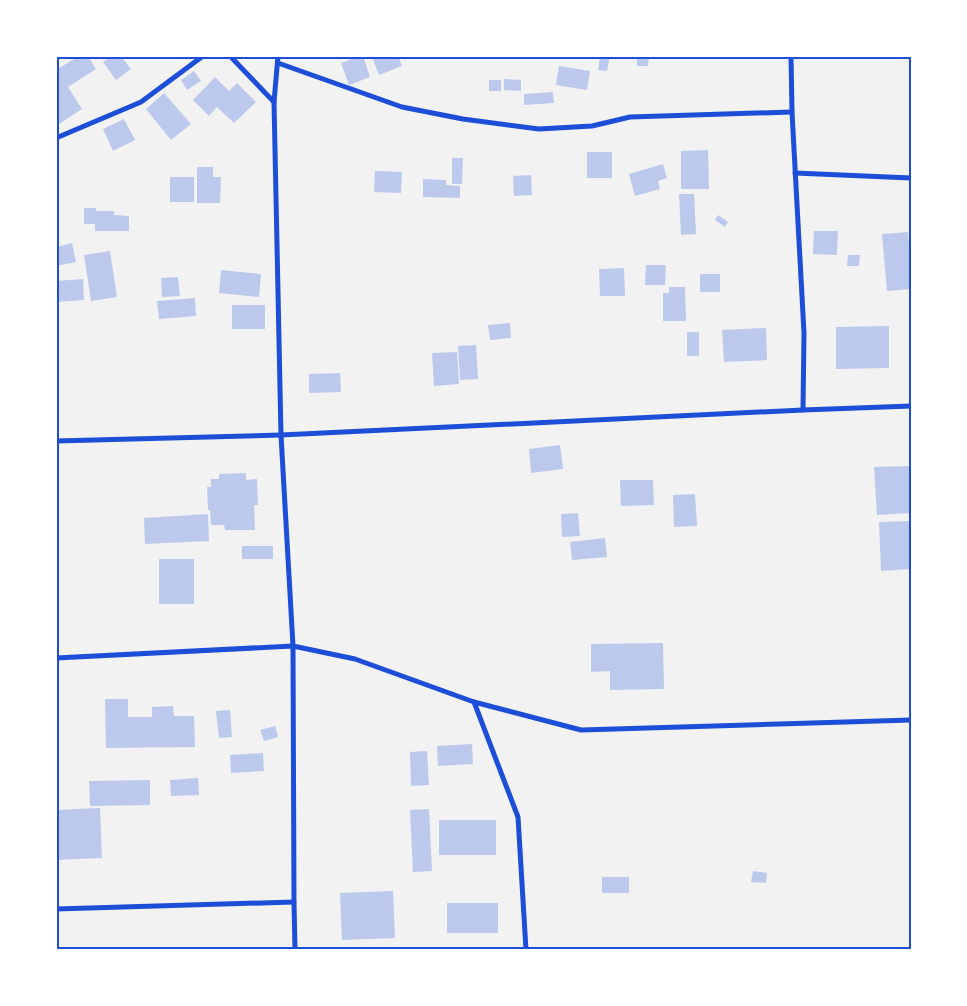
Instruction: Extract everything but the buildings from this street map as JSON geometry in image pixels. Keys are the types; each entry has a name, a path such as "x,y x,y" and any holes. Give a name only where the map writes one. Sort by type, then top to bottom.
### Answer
{"street":[{"path":"56,138 141,102 203,56"},
{"path":"230,56 274,102"},
{"path":"278,56 274,102 281,435 293,646 295,950"},
{"path":"791,56 792,112 804,333 803,410"},
{"path":"278,63 402,108 463,120 539,129 592,126 630,117 792,112"},
{"path":"796,173 911,178"},
{"path":"56,441 281,435 911,406"},
{"path":"56,658 293,646 355,659 474,702 580,730 911,720"},
{"path":"474,702 518,817 526,950"},
{"path":"56,909 294,902"}]}
